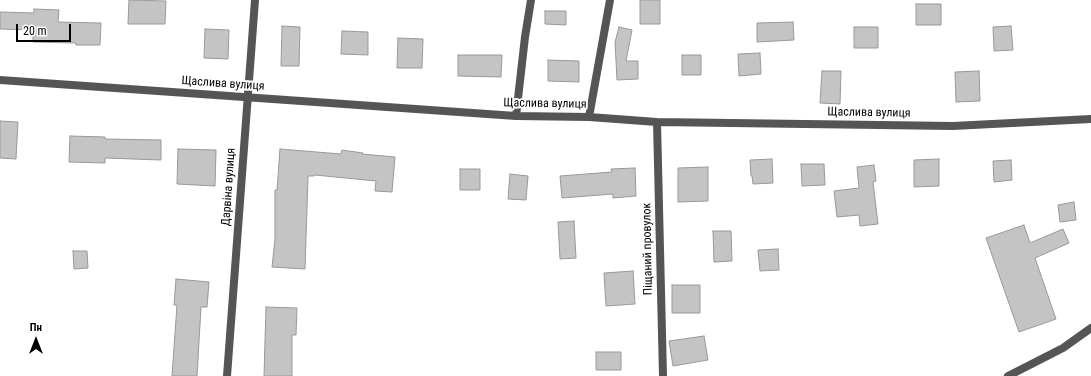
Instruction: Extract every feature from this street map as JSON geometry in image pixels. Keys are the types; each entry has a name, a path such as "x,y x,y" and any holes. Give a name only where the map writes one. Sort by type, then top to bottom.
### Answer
{"street":[{"name":"Дарвіна вулиця","path":"226,376 255,0"},
{"path":"516,116 525,37 531,0"},
{"path":"589,117 610,0"},
{"name":"Щаслива вулиця","path":"0,80 516,116 589,117 657,122 953,126 1091,119"},
{"name":"Піщаний провулок","path":"657,122 663,376"},
{"path":"1008,376 1063,348 1091,328"}],"building":[{"path":"129,0 166,1 165,24 128,24"},
{"path":"640,0 660,0 660,24 640,24"},
{"path":"916,4 941,4 941,25 916,25"},
{"path":"34,9 59,10 58,22 101,23 100,45 33,42 33,30 0,29 0,12 34,13"},
{"path":"545,11 566,11 566,25 545,24"},
{"path":"793,22 794,40 757,42 757,23"},
{"path":"282,26 300,27 299,66 281,66"},
{"path":"1011,26 1013,50 994,51 993,27"},
{"path":"619,27 632,30 626,61 638,61 638,79 617,80 615,42"},
{"path":"854,27 878,27 878,48 854,48"},
{"path":"205,29 229,30 228,59 204,58"},
{"path":"342,31 368,32 368,55 341,54"},
{"path":"398,38 423,39 422,68 397,68"},
{"path":"760,53 761,74 739,76 738,54"},
{"path":"458,55 502,55 501,77 458,76"},
{"path":"682,55 701,55 701,75 682,75"},
{"path":"548,60 579,61 579,82 548,81"},
{"path":"822,71 841,71 840,104 820,103"},
{"path":"979,71 980,101 956,102 955,72"},
{"path":"0,121 18,122 16,159 0,158"},
{"path":"70,136 105,137 105,139 161,140 161,160 105,158 105,163 69,162"},
{"path":"178,149 216,150 215,186 177,184"},
{"path":"280,149 341,154 342,150 363,153 362,154 395,157 392,192 375,191 376,181 315,175 308,176 305,269 272,267 275,239 275,190 277,190"},
{"path":"772,159 773,183 753,184 750,160"},
{"path":"939,159 939,186 914,187 914,160"},
{"path":"1011,160 1012,180 994,182 993,161"},
{"path":"801,164 824,164 825,185 802,186"},
{"path":"874,165 876,181 873,182 878,224 860,226 859,215 837,217 834,191 859,188 857,167"},
{"path":"708,167 708,201 678,202 678,168"},
{"path":"635,168 636,196 613,198 613,194 562,198 560,176 612,172 611,169"},
{"path":"460,169 480,169 480,190 460,190"},
{"path":"510,174 528,176 526,200 508,199"},
{"path":"1074,202 1076,220 1060,222 1058,205"},
{"path":"574,221 576,258 560,259 558,222"},
{"path":"1024,225 1030,243 1063,229 1069,243 1035,258 1056,319 1019,332 986,238"},
{"path":"713,231 731,231 732,261 714,262"},
{"path":"778,249 779,270 760,271 758,250"},
{"path":"73,251 87,251 88,268 74,269"},
{"path":"633,271 635,304 606,306 604,273"},
{"path":"176,279 209,282 207,307 201,307 197,376 172,376 177,305 174,305"},
{"path":"672,285 700,285 700,313 672,313"},
{"path":"266,307 297,308 296,335 292,335 292,376 264,376"},
{"path":"704,336 708,360 673,366 669,341"},
{"path":"596,352 621,352 621,370 596,370"}]}
